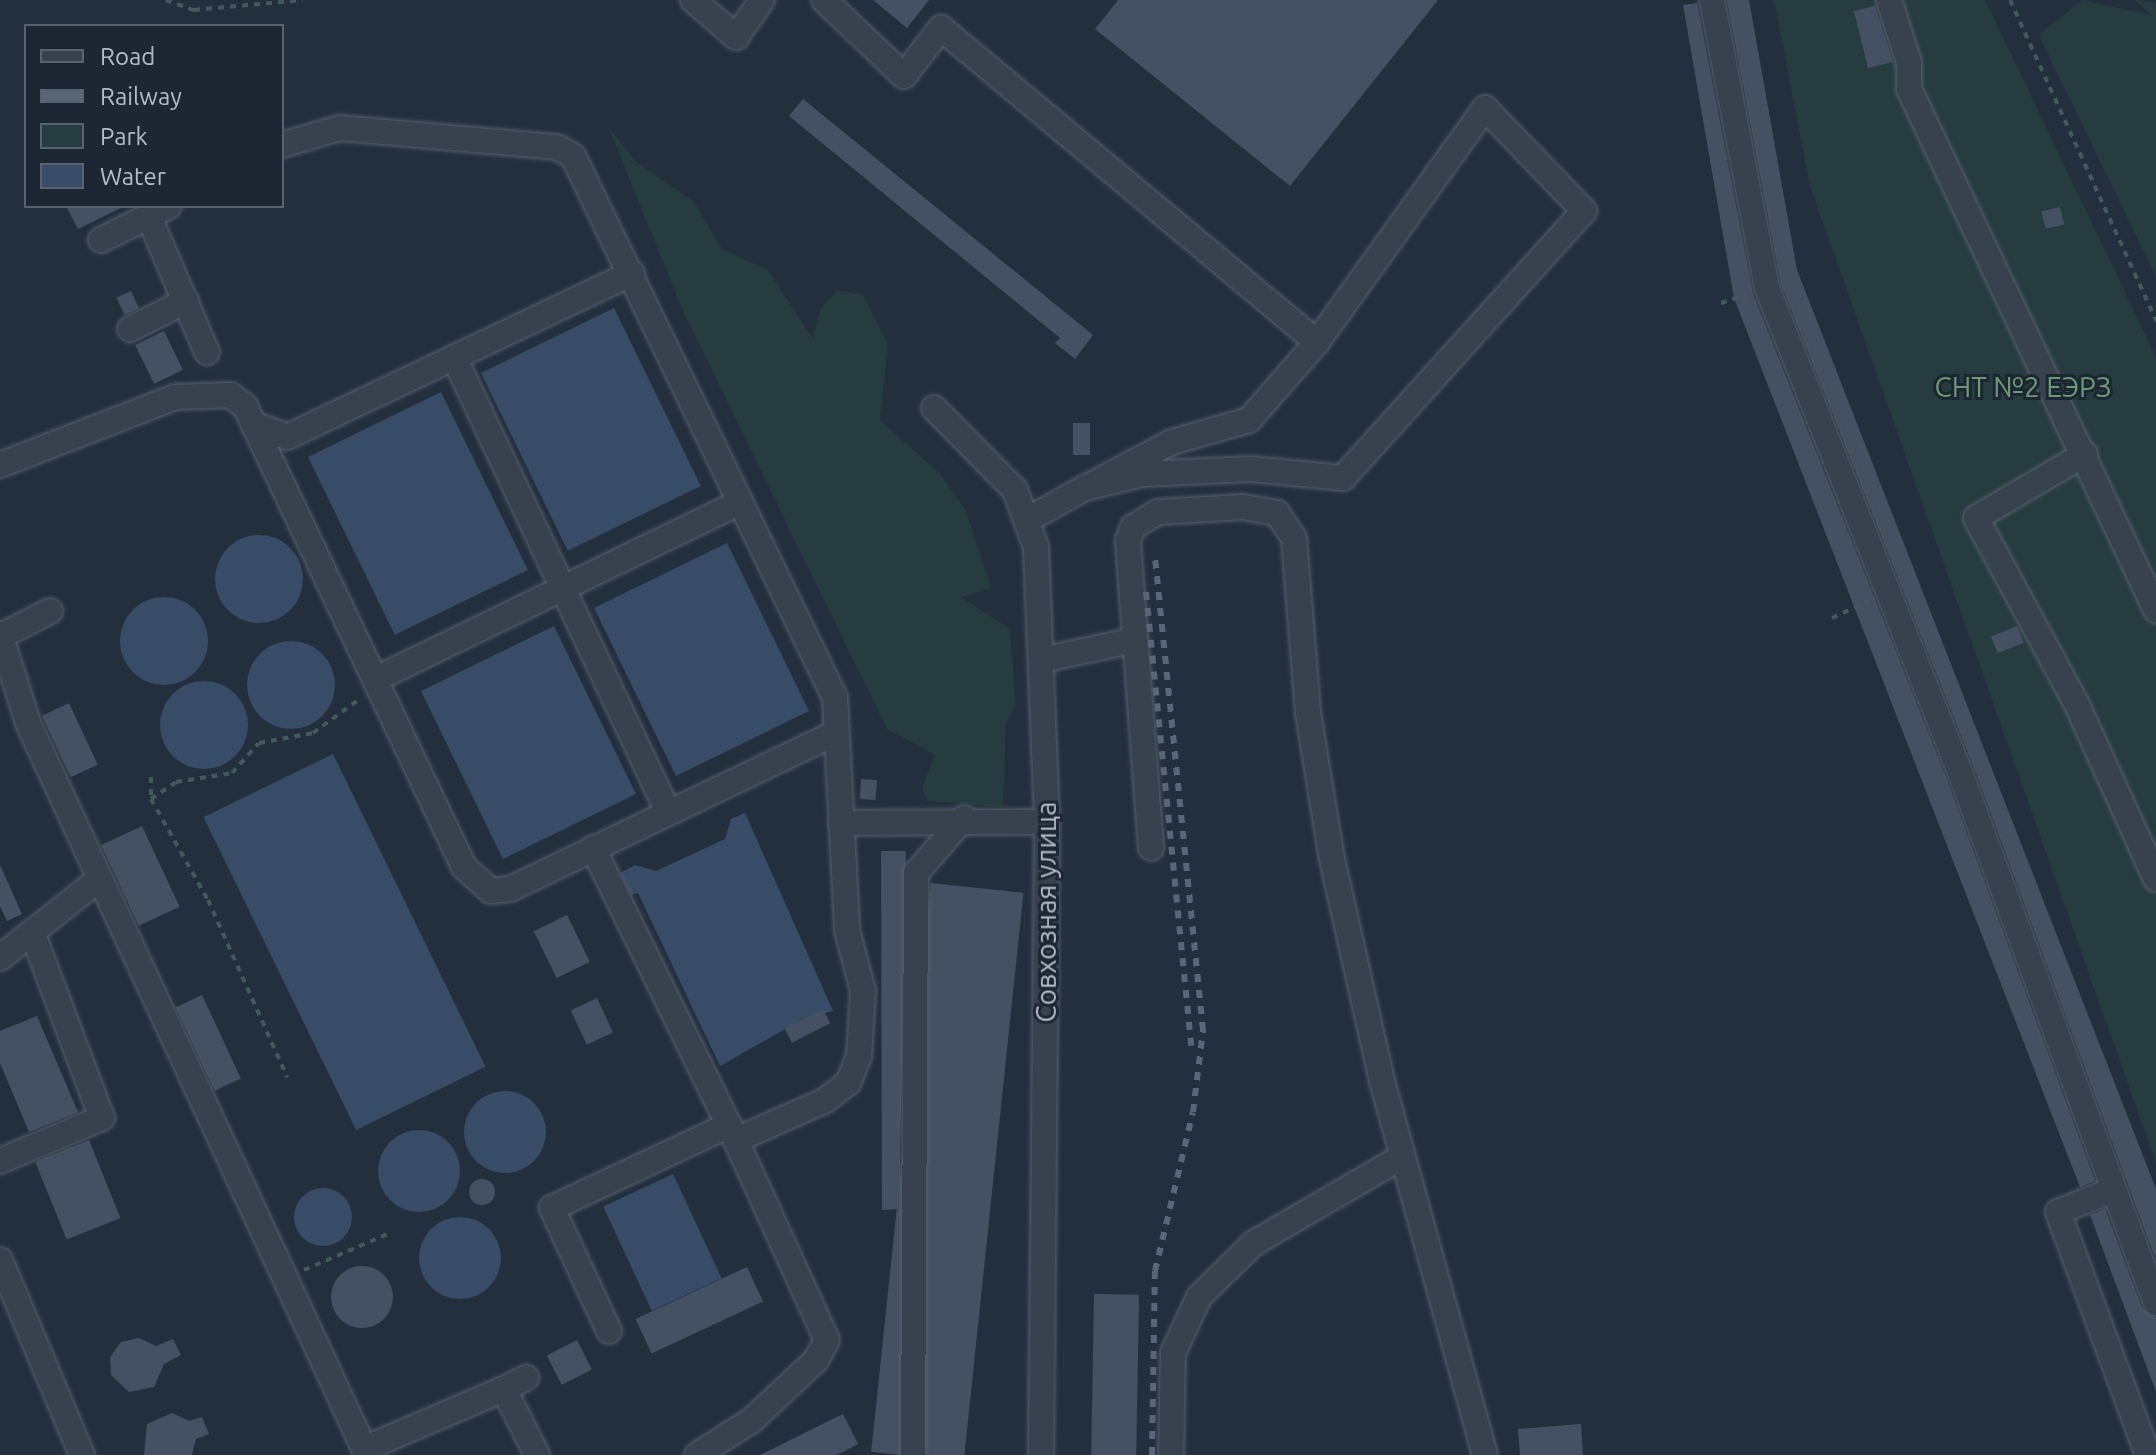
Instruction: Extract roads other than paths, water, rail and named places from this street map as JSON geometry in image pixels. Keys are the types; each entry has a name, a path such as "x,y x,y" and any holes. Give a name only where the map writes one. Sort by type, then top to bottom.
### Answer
{"street":[{"path":"693,0 736,37 762,0"},
{"path":"824,0 904,76 941,28 1317,342"},
{"path":"1712,0 1767,288 2156,1303"},
{"path":"1889,0 1909,63 1909,89 2085,454 2156,610"},
{"path":"1031,518 1085,488 1172,442 1249,420 1317,342 1485,108 1584,211 1343,478 1251,469 1142,474 1085,488"},
{"path":"284,144 339,128 557,147 584,170 835,698 847,930 863,991 859,1056 848,1083 824,1101 732,1132 552,1208 609,1331"},
{"path":"101,240 159,211 186,301 207,352"},
{"path":"259,426 287,437 632,273"},
{"path":"130,329 186,301"},
{"path":"454,357 668,812"},
{"path":"0,465 34,446 205,393 230,395 259,426 474,884 510,889 835,733"},
{"name":"Совхозная улица","path":"934,408 1015,490 1031,518 1046,659 1041,1455"},
{"path":"279,469 287,437"},
{"path":"2085,454 1976,518 2078,707 2156,879"},
{"path":"376,679 740,502"},
{"path":"1151,848 1128,540 1145,517 1243,507 1289,522 1318,791 1402,1157 1485,1455"},
{"path":"50,611 0,635 28,723 365,1452 526,1378"},
{"path":"1046,659 1135,640"},
{"path":"841,823 964,818 1047,822"},
{"path":"913,1455 916,873 964,818"},
{"path":"593,848 732,1132 827,1340 783,1391 703,1454"},
{"path":"0,958 98,880"},
{"path":"0,1161 102,1118 32,932"},
{"path":"1171,1455 1173,1353 1199,1297 1254,1243 1402,1157"},
{"path":"2113,1190 2058,1212 2148,1455"},
{"path":"0,1260 82,1455"},
{"path":"504,1389 537,1455"}],"water":[{"path":"614,308 701,486 568,551 481,373"},
{"path":"441,392 528,570 395,635 308,457"},
{"path":"259,535 276,538 290,548 300,562 303,579 300,596 290,610 276,620 259,623 242,620 228,610 218,596 215,579 218,562 228,548 242,538"},
{"path":"727,543 809,711 676,776 594,608"},
{"path":"164,597 181,600 195,610 205,624 208,641 205,658 195,672 181,682 164,685 147,682 133,672 123,658 120,641 123,624 133,610 147,600"},
{"path":"554,626 636,794 503,859 421,691"},
{"path":"291,641 308,644 322,654 332,668 335,685 332,702 322,716 308,726 291,729 274,726 260,716 250,702 247,685 250,668 260,654 274,644"},
{"path":"204,681 221,684 235,694 245,708 248,725 245,742 235,756 221,766 204,769 187,766 173,756 163,742 160,725 163,708 173,694 187,684"},
{"path":"333,754 486,1067 356,1130 204,817"},
{"path":"745,813 833,1011 803,1019 720,1066 638,893 631,895 620,873 635,865 656,871 725,839 731,819"},
{"path":"505,1091 521,1094 534,1103 543,1116 546,1132 543,1148 534,1161 521,1170 505,1173 489,1170 476,1161 467,1148 464,1132 467,1116 476,1103 489,1094"},
{"path":"419,1130 435,1133 448,1142 457,1155 460,1171 457,1187 448,1200 435,1209 419,1212 403,1209 390,1200 381,1187 378,1171 381,1155 390,1142 403,1133"},
{"path":"673,1174 722,1278 652,1311 603,1207"},
{"path":"323,1188 344,1196 352,1217 344,1238 323,1246 302,1238 294,1217 302,1196"},
{"path":"460,1217 476,1220 489,1229 498,1242 501,1258 498,1274 489,1287 476,1296 460,1299 444,1296 431,1287 422,1274 419,1258 422,1242 431,1229 444,1220"}],"railway":[{"path":"1152,1455 1155,1271 1193,1112 1203,1030 1155,558"},
{"path":"1146,592 1192,1054"}],"park label":[{"name":"СНТ №2 ЕЭРЗ","path":"2023,387"}]}
